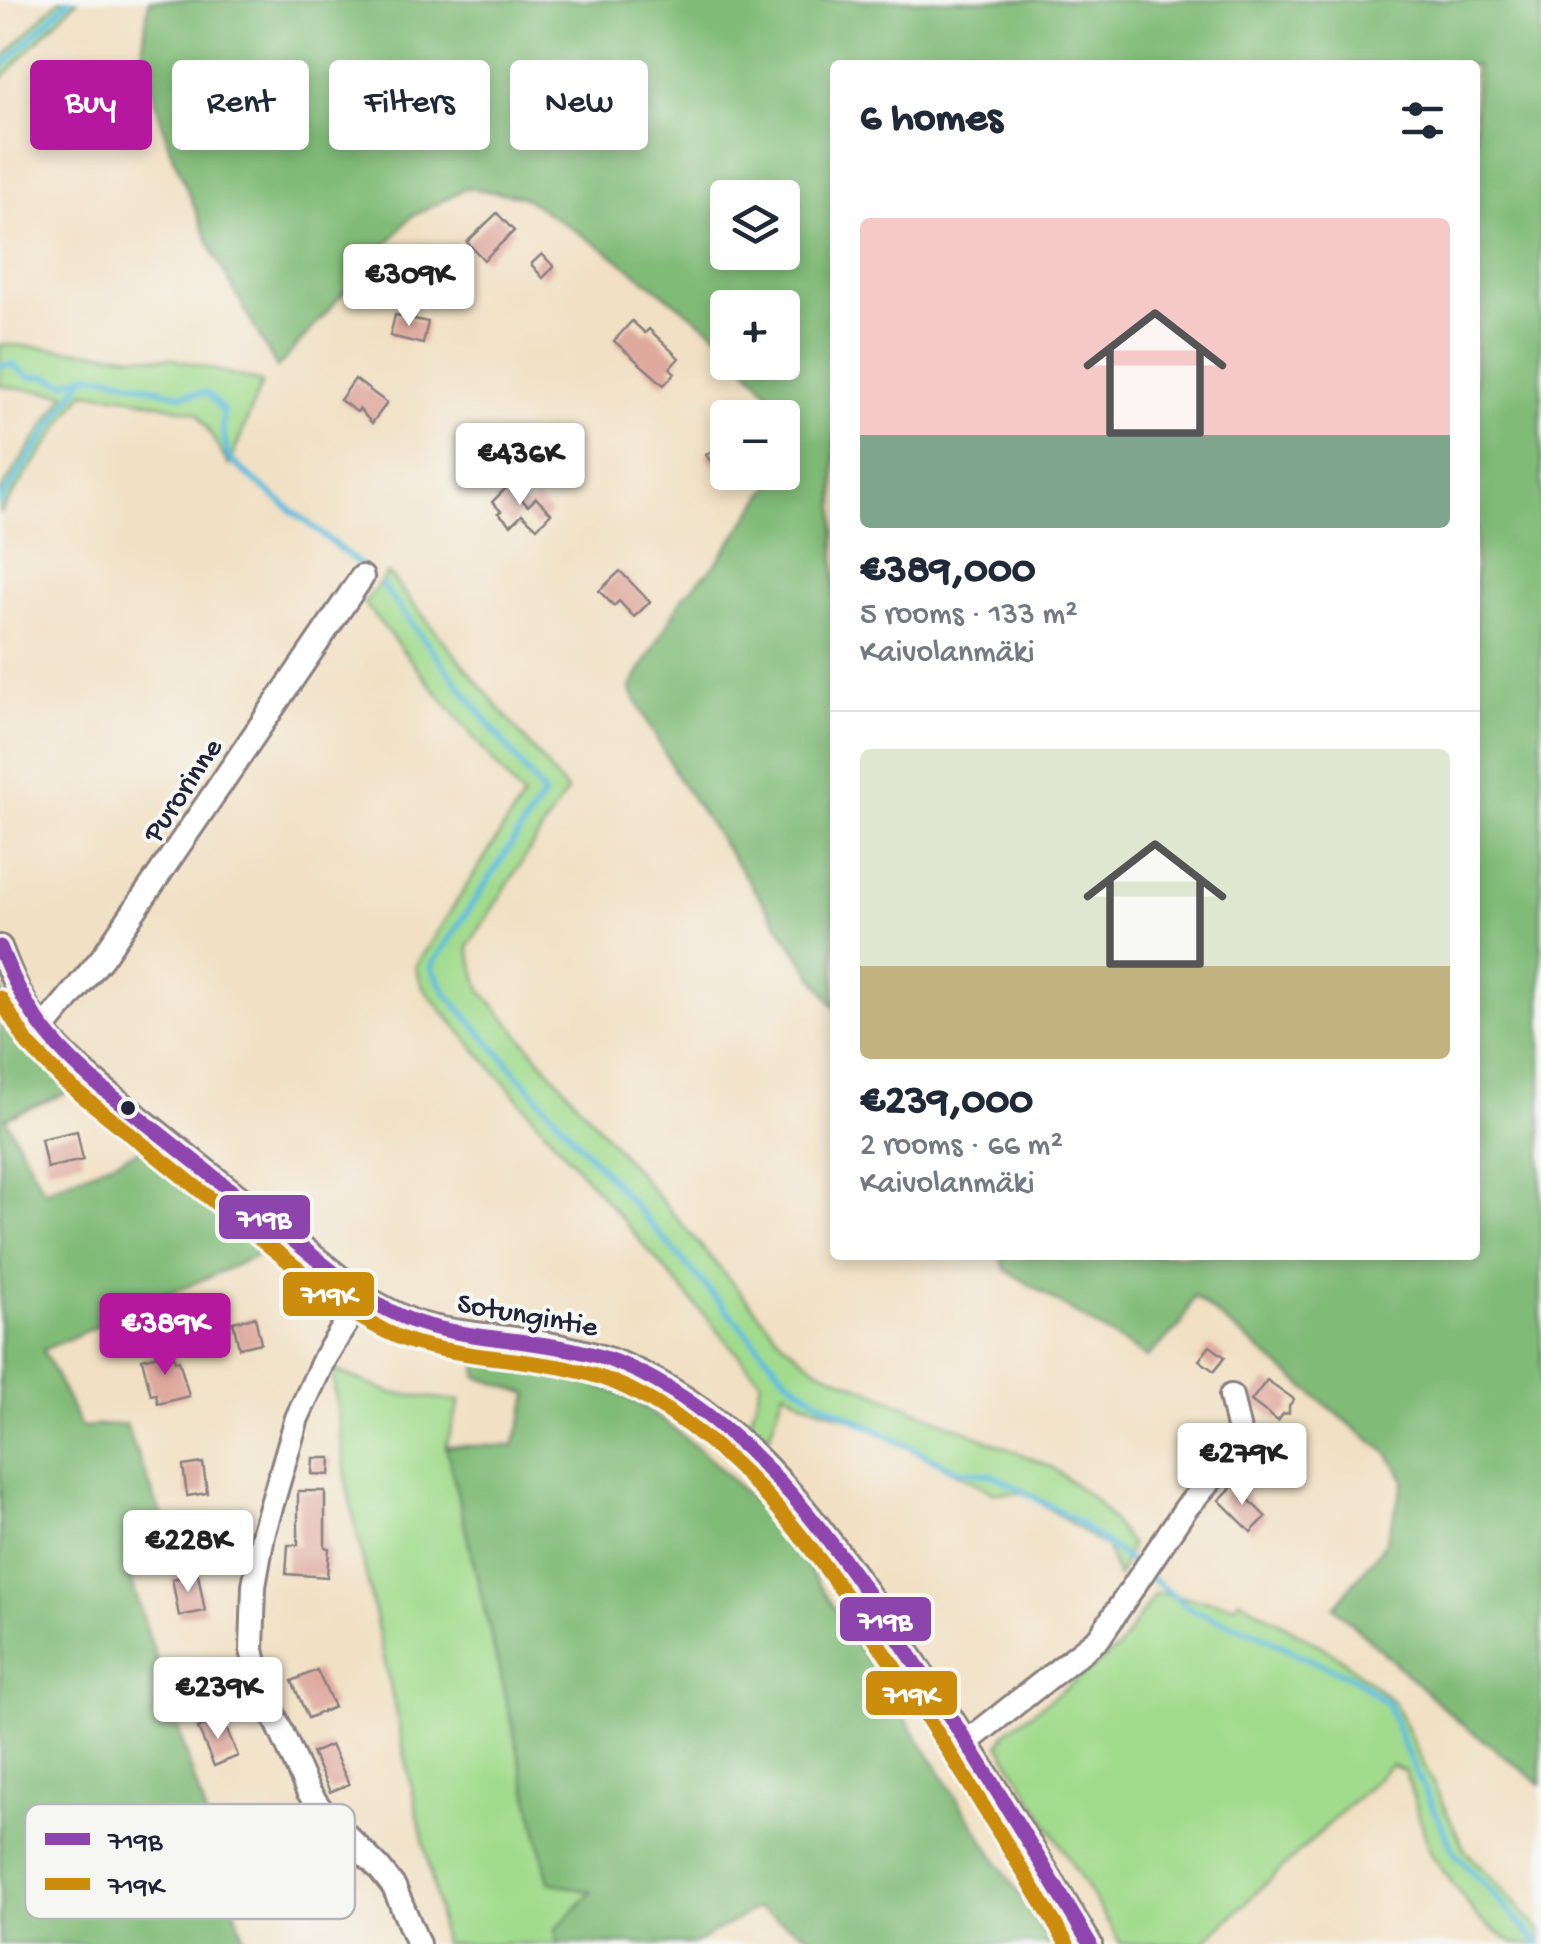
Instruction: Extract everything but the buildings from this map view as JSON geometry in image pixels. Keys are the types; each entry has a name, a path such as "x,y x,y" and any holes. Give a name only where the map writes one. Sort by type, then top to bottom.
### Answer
{"street":[{"name":"Purorinne","path":"42,1030 102,958 362,577"},
{"name":"Sotungintie","path":"0,947 25,1002 42,1030 67,1058 363,1296 419,1323 602,1356 690,1400 746,1446 777,1477 865,1589 968,1741 1090,1944"},
{"path":"317,1804 260,1684 252,1650 254,1586 263,1535 297,1418 325,1358 363,1296"},
{"path":"968,1741 1099,1638 1186,1508 1242,1445 1231,1396"},
{"path":"355,1844 394,1887 418,1944"}],"green space":[{"path":"59,0 77,0 0,80 0,61"},
{"path":"149,0 1541,0 1541,1784 1458,1721 1334,1607 1385,1544 1405,1480 1388,1453 1194,1296 1181,1325 1147,1358 1006,1270 1002,1260 1480,1260 1480,60 830,60 830,1001 678,778 630,689 683,597 715,565 767,490 800,490 800,400 775,400 758,380 800,380 800,290 710,290 710,328 604,249 521,196 467,188 411,217 277,368 214,254 169,146 152,87 152,60 144,60 142,53"},
{"path":"0,344 174,359 262,382 229,466 198,413 124,396 84,392 0,513 0,492 66,394 0,386"},
{"path":"388,573 567,791 468,947 481,990 783,1342 820,1370 1052,1467 1097,1502 1131,1545 1118,1578 1107,1548 1026,1493 995,1493 854,1420 804,1402 784,1390 769,1437 750,1423 761,1381 424,989 415,967 523,798 364,603"},
{"path":"0,986 18,1026 76,1089 5,1118 44,1191 150,1146 274,1248 43,1350 81,1427 125,1424 176,1551 129,1573 202,1804 25,1804 25,1919 238,1919 246,1944 0,1944"},
{"path":"478,1363 565,1376 628,1398 686,1439 741,1489 792,1543 1051,1944 825,1944 757,1908 694,1944 558,1944 555,1930 592,1892 549,1882 446,1446 514,1446 529,1394 477,1377"},
{"path":"332,1369 391,1393 460,1401 446,1446 549,1881 592,1891 555,1930 558,1944 443,1944 348,1491"},
{"path":"1155,1593 1236,1605 1239,1599 1338,1656 1394,1702 1465,1850 1541,1931 1541,1944 1514,1944 1478,1918 1431,1854 1405,1771 1391,1765 1202,1944 1121,1944 999,1744 1007,1731 1118,1649"}],"waterway":[{"path":"0,69 69,0"},
{"path":"0,366 11,364 30,377 46,376 65,383 86,375 112,377 180,395 207,393 223,411 228,457 363,567"},
{"path":"0,502 86,375"},
{"path":"382,585 544,795 431,967 447,994 786,1377 819,1401 955,1470 994,1475 1076,1521 1138,1568"},
{"path":"1148,1576 1192,1610 1256,1633 1354,1678 1388,1704 1454,1852 1539,1944"}],"transit line":[{"name":"719B","path":"0,947 29,1008 83,1071 363,1296 425,1325 559,1347 613,1361 683,1397 723,1427 794,1498 856,1577 981,1765 1090,1944"},
{"name":"719K","path":"0,998 28,1044 65,1082 353,1313 395,1336 422,1345 553,1366 604,1379 672,1414 712,1443 781,1513 842,1591 942,1740 1067,1944"}]}
